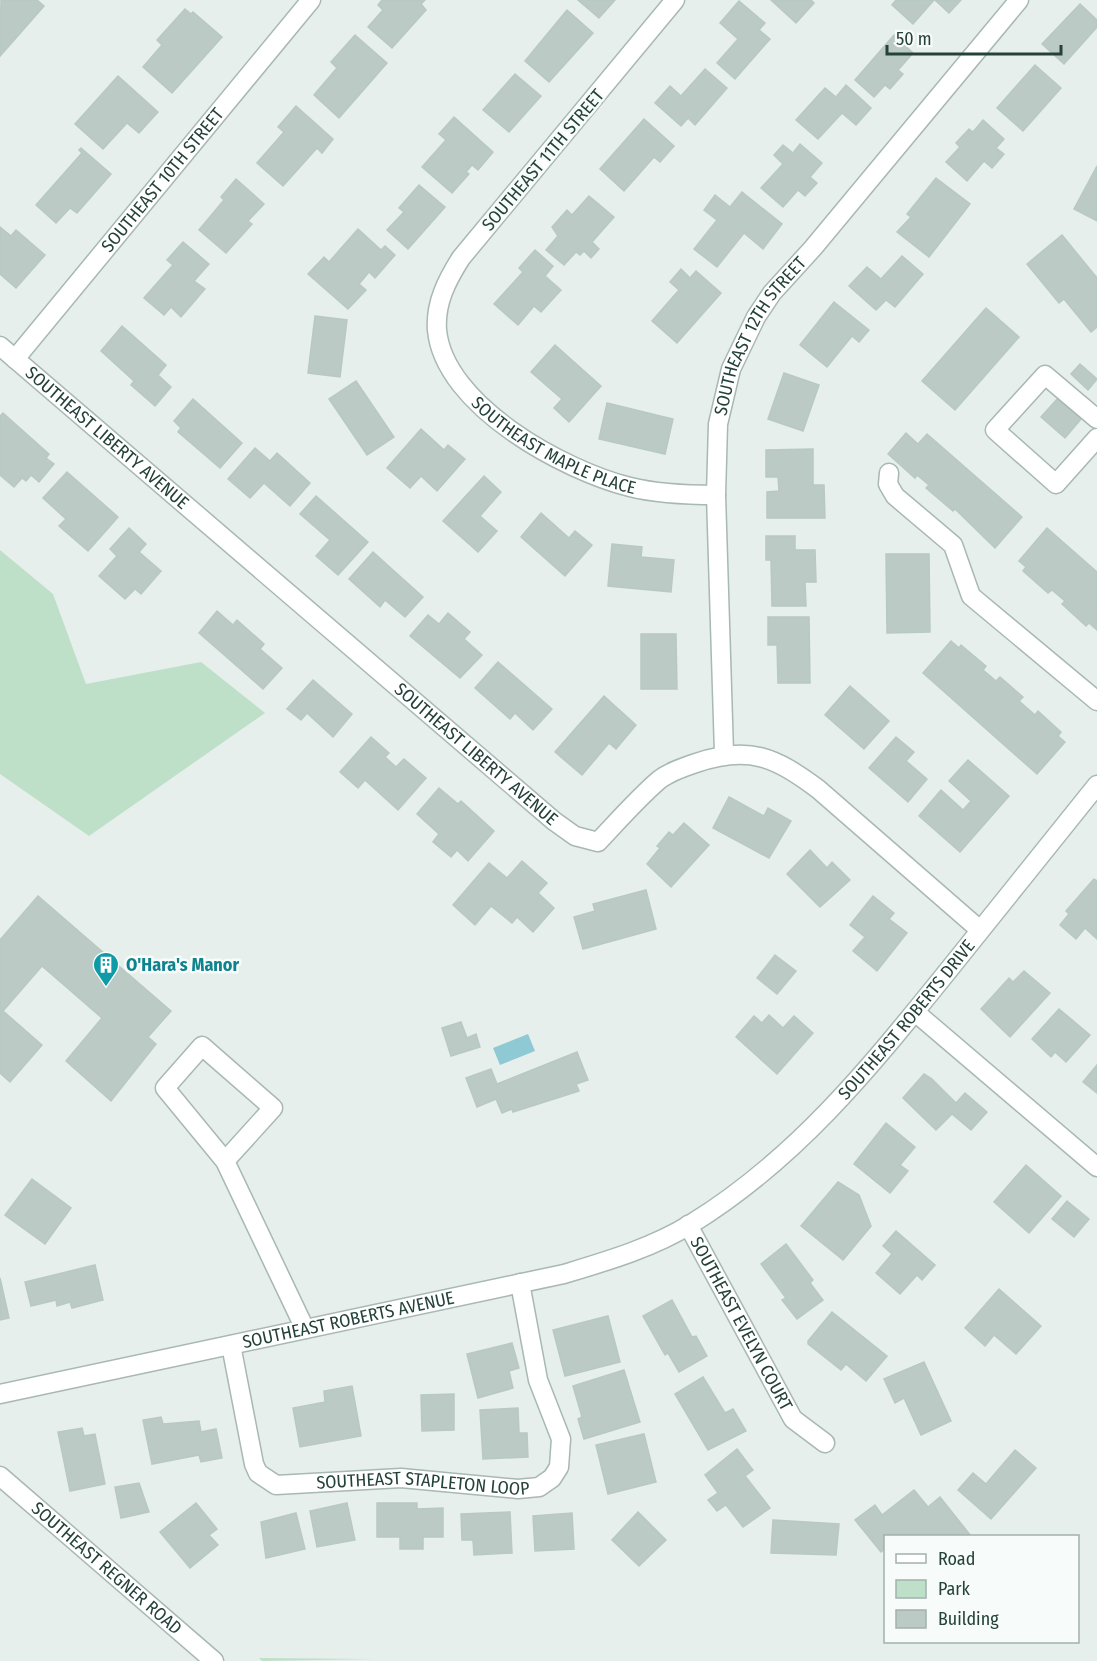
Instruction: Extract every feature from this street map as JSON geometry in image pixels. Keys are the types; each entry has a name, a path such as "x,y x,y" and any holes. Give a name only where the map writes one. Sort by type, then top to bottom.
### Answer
{"street":[{"name":"SOUTHEAST 10TH STREET","path":"15,359 311,0"},
{"name":"SOUTHEAST 11TH STREET","path":"437,332 438,306 444,289 461,258 675,0"},
{"name":"SOUTHEAST 12TH STREET","path":"724,753 716,495 718,424 731,369 756,316 790,271 813,248 1019,0"},
{"name":"SOUTHEAST MAPLE PLACE","path":"437,332 450,368 465,388 505,426 528,442 577,469 631,487 687,495 716,495"},
{"name":"SOUTHEAST LIBERTY AVENUE","path":"0,346 518,790 575,836 598,842 662,778 724,753 750,754 772,760 796,773 980,930"},
{"path":"1097,419 1045,375 995,430 1056,484 1097,438"},
{"path":"889,473 888,484 895,496 953,545 971,596 1097,701"},
{"name":"SOUTHEAST ROBERTS DRIVE","path":"688,1225 730,1199 786,1154 855,1083 1095,793"},
{"path":"915,1012 1097,1167"},
{"path":"225,1161 273,1108 202,1046 165,1088 225,1161 305,1329"},
{"name":"SOUTHEAST ROBERTS AVENUE","path":"0,1394 520,1283 600,1263 688,1225"},
{"name":"SOUTHEAST EVELYN COURT","path":"688,1225 793,1419 825,1443"},
{"name":"SOUTHEAST STAPLETON LOOP","path":"231,1345 254,1464 258,1473 276,1485 401,1478 518,1489 539,1487 552,1478 559,1467 561,1439 538,1380 520,1283"},
{"name":"SOUTHEAST REGNER ROAD","path":"0,1476 214,1661"}],"green space":[{"path":"0,550 53,594 86,684 201,662 265,713 89,836 0,774"},
{"path":"259,1658 374,1659 262,1661"}],"water":[{"path":"528,1034 535,1051 500,1065 493,1048"}],"building":[{"path":"1,0 37,0 44,6 0,56"},
{"path":"382,0 425,0 421,4 426,10 392,48 368,27 383,10 378,5"},
{"path":"578,0 615,0 599,18"},
{"path":"771,0 811,0 814,3 796,23"},
{"path":"896,0 934,0 913,24 892,5"},
{"path":"935,0 961,0 949,13"},
{"path":"739,1 765,23 759,30 770,39 735,79 717,63 738,39 720,23"},
{"path":"1080,4 1097,20 1097,27 1064,64 1042,44"},
{"path":"185,9 191,14 193,12 222,37 172,93 143,67 162,45 157,40"},
{"path":"567,10 593,33 549,82 525,61"},
{"path":"355,35 387,63 339,118 314,95 337,68 331,62"},
{"path":"894,35 913,53 898,70 903,74 890,89 885,85 874,97 855,80"},
{"path":"1035,65 1061,88 1023,131 997,108"},
{"path":"705,69 727,88 695,125 688,118 681,126 655,103 670,86 681,96"},
{"path":"515,74 541,96 509,132 483,110"},
{"path":"118,76 158,112 139,133 127,123 103,149 75,124"},
{"path":"846,85 871,108 856,125 842,113 818,139 796,120 825,88 836,97"},
{"path":"296,106 333,139 322,153 317,148 283,186 257,163 284,132 278,127"},
{"path":"454,117 493,152 478,170 472,165 466,172 469,174 452,193 422,167 446,140 439,134"},
{"path":"644,119 674,146 660,162 654,157 624,191 600,169"},
{"path":"983,120 1004,139 996,148 1004,154 992,168 984,161 967,181 946,162 960,147 956,143 969,129 973,132"},
{"path":"800,144 822,163 810,177 817,183 805,196 798,190 783,207 761,188 783,164 774,155 783,145 793,153"},
{"path":"81,148 111,174 77,213 70,208 56,223 36,205 82,153 79,150"},
{"path":"1097,166 1097,221 1074,209"},
{"path":"936,178 970,204 929,257 897,232 911,217 907,214"},
{"path":"236,179 264,204 248,221 252,224 226,253 199,230 224,200 221,197"},
{"path":"419,185 445,207 408,249 387,230 404,212 399,208"},
{"path":"742,192 782,224 763,249 744,233 717,267 694,249 717,220 704,210 715,195 730,207"},
{"path":"589,196 614,217 592,242 599,249 591,258 584,251 580,255 576,252 564,265 546,250 558,236 552,227 567,210 572,215"},
{"path":"0,227 11,236 16,230 45,255 16,288 0,274"},
{"path":"358,229 381,250 385,246 395,255 375,278 369,272 359,284 366,290 348,309 308,274 324,257 329,262"},
{"path":"1062,235 1097,278 1097,327 1091,332 1064,299 1059,303 1027,264"},
{"path":"183,242 209,264 194,281 205,289 181,317 171,307 164,315 144,298 173,265 167,260"},
{"path":"535,250 553,266 545,276 561,290 541,312 534,306 518,325 494,304 523,272 519,268"},
{"path":"902,256 923,274 895,307 886,300 876,310 849,286 867,267 881,279"},
{"path":"681,269 690,278 696,271 721,293 677,343 652,321 679,290 670,282"},
{"path":"834,302 869,330 859,342 852,336 827,367 800,345"},
{"path":"986,308 1019,337 955,410 922,381"},
{"path":"315,316 347,320 340,377 308,373"},
{"path":"122,326 166,365 158,375 171,387 155,406 131,385 134,381 101,351"},
{"path":"555,345 601,386 569,422 554,408 562,399 531,372"},
{"path":"1080,364 1097,379 1088,390 1071,374"},
{"path":"784,373 819,385 803,431 768,419"},
{"path":"356,381 394,437 367,455 329,399"},
{"path":"1058,398 1081,419 1065,438 1041,417"},
{"path":"193,399 242,443 220,468 178,432 181,428 174,421"},
{"path":"607,403 673,419 665,454 599,439"},
{"path":"3,413 49,454 46,458 54,464 39,482 31,475 26,481 22,478 14,487 0,475 0,416"},
{"path":"421,429 444,450 448,445 465,459 437,491 421,476 410,488 387,468"},
{"path":"906,433 918,444 927,434 1022,517 995,548 955,509 953,511 926,488 929,485 917,475 915,478 888,454"},
{"path":"255,448 270,461 277,453 310,483 290,506 264,483 250,498 228,479"},
{"path":"813,449 813,485 824,485 825,518 767,518 767,492 779,491 778,477 766,477 766,450"},
{"path":"67,472 118,517 88,551 59,526 66,519 43,498"},
{"path":"484,476 501,492 480,516 497,531 478,552 443,521"},
{"path":"316,496 368,542 338,575 316,556 330,540 300,514"},
{"path":"541,513 569,538 575,531 592,545 565,576 521,537"},
{"path":"129,528 146,544 139,552 161,571 141,594 135,589 125,599 99,576 117,556 110,549"},
{"path":"1047,528 1097,572 1097,630 1089,623 1086,626 1062,604 1065,601 1052,590 1048,593 1023,571 1026,567 1019,561"},
{"path":"766,536 795,536 795,550 815,550 816,582 805,582 806,606 772,606 771,560 766,560"},
{"path":"612,544 642,547 641,557 674,560 671,592 608,586"},
{"path":"373,552 423,597 405,617 385,600 380,607 349,579"},
{"path":"886,554 929,554 930,632 887,633"},
{"path":"217,611 233,625 237,620 264,644 260,649 282,668 263,689 199,633"},
{"path":"448,613 470,632 464,639 482,655 460,678 410,636 428,615 439,624"},
{"path":"768,617 809,617 810,683 778,683 777,645 768,645"},
{"path":"641,634 676,634 677,689 641,689"},
{"path":"951,641 959,648 961,645 986,666 983,670 996,681 1000,677 1023,697 1019,701 1035,715 1038,711 1061,732 1058,736 1065,742 1037,774 923,673"},
{"path":"498,662 552,709 533,730 515,713 510,719 475,688"},
{"path":"313,680 352,714 333,737 307,713 301,720 287,709"},
{"path":"850,686 889,721 864,749 825,715"},
{"path":"604,696 636,725 616,749 609,743 582,775 555,752"},
{"path":"371,737 389,753 385,757 396,767 404,759 426,778 398,810 365,780 358,788 340,772"},
{"path":"896,737 914,752 906,761 927,779 908,802 869,768"},
{"path":"968,760 1009,796 960,852 919,816 941,790 963,810 971,801 949,781"},
{"path":"439,788 458,804 461,801 494,831 468,861 457,850 451,857 433,842 439,834 417,814"},
{"path":"729,797 764,816 768,808 791,821 769,858 713,828"},
{"path":"684,823 709,845 671,887 647,864 660,848 657,846 669,832 673,835"},
{"path":"810,850 827,868 832,862 850,880 820,907 787,874"},
{"path":"522,861 547,883 538,893 554,908 533,932 517,917 512,923 491,906 475,925 453,905 489,863 507,878"},
{"path":"1094,879 1097,881 1097,939 1085,928 1076,939 1060,925 1069,914 1066,911"},
{"path":"646,890 656,929 583,949 574,917 595,911 593,904"},
{"name":"O'Hara's Manor","path":"38,896 171,1011 148,1037 156,1044 111,1101 66,1061 102,1018 42,966 3,1011 42,1045 10,1082 0,1073 0,940"},
{"path":"873,896 894,913 889,919 907,933 877,971 853,951 865,937 850,925"},
{"path":"775,955 796,971 777,994 757,978"},
{"path":"1024,971 1050,993 1010,1037 981,1009 1009,978 1013,982"},
{"path":"1059,1009 1090,1035 1066,1062 1055,1052 1051,1057 1032,1039"},
{"path":"769,1015 783,1028 794,1016 813,1033 777,1074 736,1037 754,1016 762,1023"},
{"path":"461,1022 467,1038 476,1034 480,1047 451,1056 442,1028"},
{"path":"577,1052 588,1080 576,1084 579,1091 513,1112 512,1109 502,1113 496,1099 477,1107 466,1078 491,1069 497,1084"},
{"path":"1097,1065 1097,1093 1083,1082"},
{"path":"924,1074 956,1103 965,1093 987,1112 971,1130 952,1114 936,1130 903,1098"},
{"path":"886,1123 915,1147 900,1165 908,1171 890,1193 854,1164"},
{"path":"1026,1165 1061,1196 1029,1233 994,1202"},
{"path":"32,1179 71,1208 45,1244 5,1215"},
{"path":"838,1182 859,1195 871,1226 843,1260 801,1226"},
{"path":"1067,1201 1089,1219 1074,1237 1052,1219"},
{"path":"896,1231 935,1265 922,1280 917,1275 900,1294 876,1273 892,1254 883,1246"},
{"path":"786,1244 813,1280 810,1283 823,1300 797,1319 782,1300 786,1298 761,1264"},
{"path":"95,1265 103,1300 72,1308 70,1302 57,1306 56,1300 31,1306 25,1282"},
{"path":"0,1278 9,1318 0,1320"},
{"path":"999,1289 1041,1326 1016,1354 994,1335 985,1346 965,1328"},
{"path":"672,1300 692,1337 696,1336 707,1356 679,1372 668,1353 665,1355 643,1316"},
{"path":"832,1312 887,1356 866,1381 846,1364 841,1370 808,1344"},
{"path":"608,1316 620,1362 565,1376 553,1330"},
{"path":"512,1343 519,1368 509,1371 513,1388 478,1398 467,1354"},
{"path":"924,1362 951,1421 921,1435 904,1398 895,1403 884,1379"},
{"path":"624,1370 640,1422 584,1439 578,1419 582,1417 573,1386"},
{"path":"703,1377 725,1413 733,1409 746,1431 708,1450 675,1394"},
{"path":"352,1386 361,1436 300,1447 293,1408 325,1402 324,1391"},
{"path":"454,1394 454,1430 422,1431 421,1395"},
{"path":"518,1408 519,1433 527,1433 528,1457 483,1459 480,1410"},
{"path":"161,1417 163,1424 199,1421 201,1432 216,1429 222,1458 201,1462 199,1455 152,1464 143,1420"},
{"path":"82,1428 84,1436 95,1434 105,1484 70,1491 58,1432"},
{"path":"644,1434 656,1482 608,1494 596,1445"},
{"path":"737,1449 753,1470 745,1476 770,1508 743,1527 726,1505 717,1511 708,1500 718,1493 705,1475"},
{"path":"1015,1450 1036,1468 991,1519 958,1490 973,1473 986,1484"},
{"path":"139,1483 149,1512 121,1518 115,1487"},
{"path":"914,1490 928,1507 940,1497 970,1535 884,1535 884,1550 881,1552 855,1520 875,1505 882,1515"},
{"path":"196,1503 217,1529 209,1535 218,1545 190,1568 160,1532"},
{"path":"347,1503 355,1540 317,1547 310,1511"},
{"path":"377,1503 417,1503 417,1509 443,1508 443,1537 423,1537 423,1549 400,1549 400,1537 377,1537"},
{"path":"510,1512 512,1553 474,1555 473,1540 462,1540 461,1514"},
{"path":"638,1512 666,1540 639,1566 612,1540"},
{"path":"296,1513 305,1549 266,1558 261,1522"},
{"path":"572,1513 574,1549 535,1551 533,1516"},
{"path":"773,1520 839,1524 836,1555 771,1553"}],"place":[{"name":"O'Hara's Manor","path":"106,988"}]}
